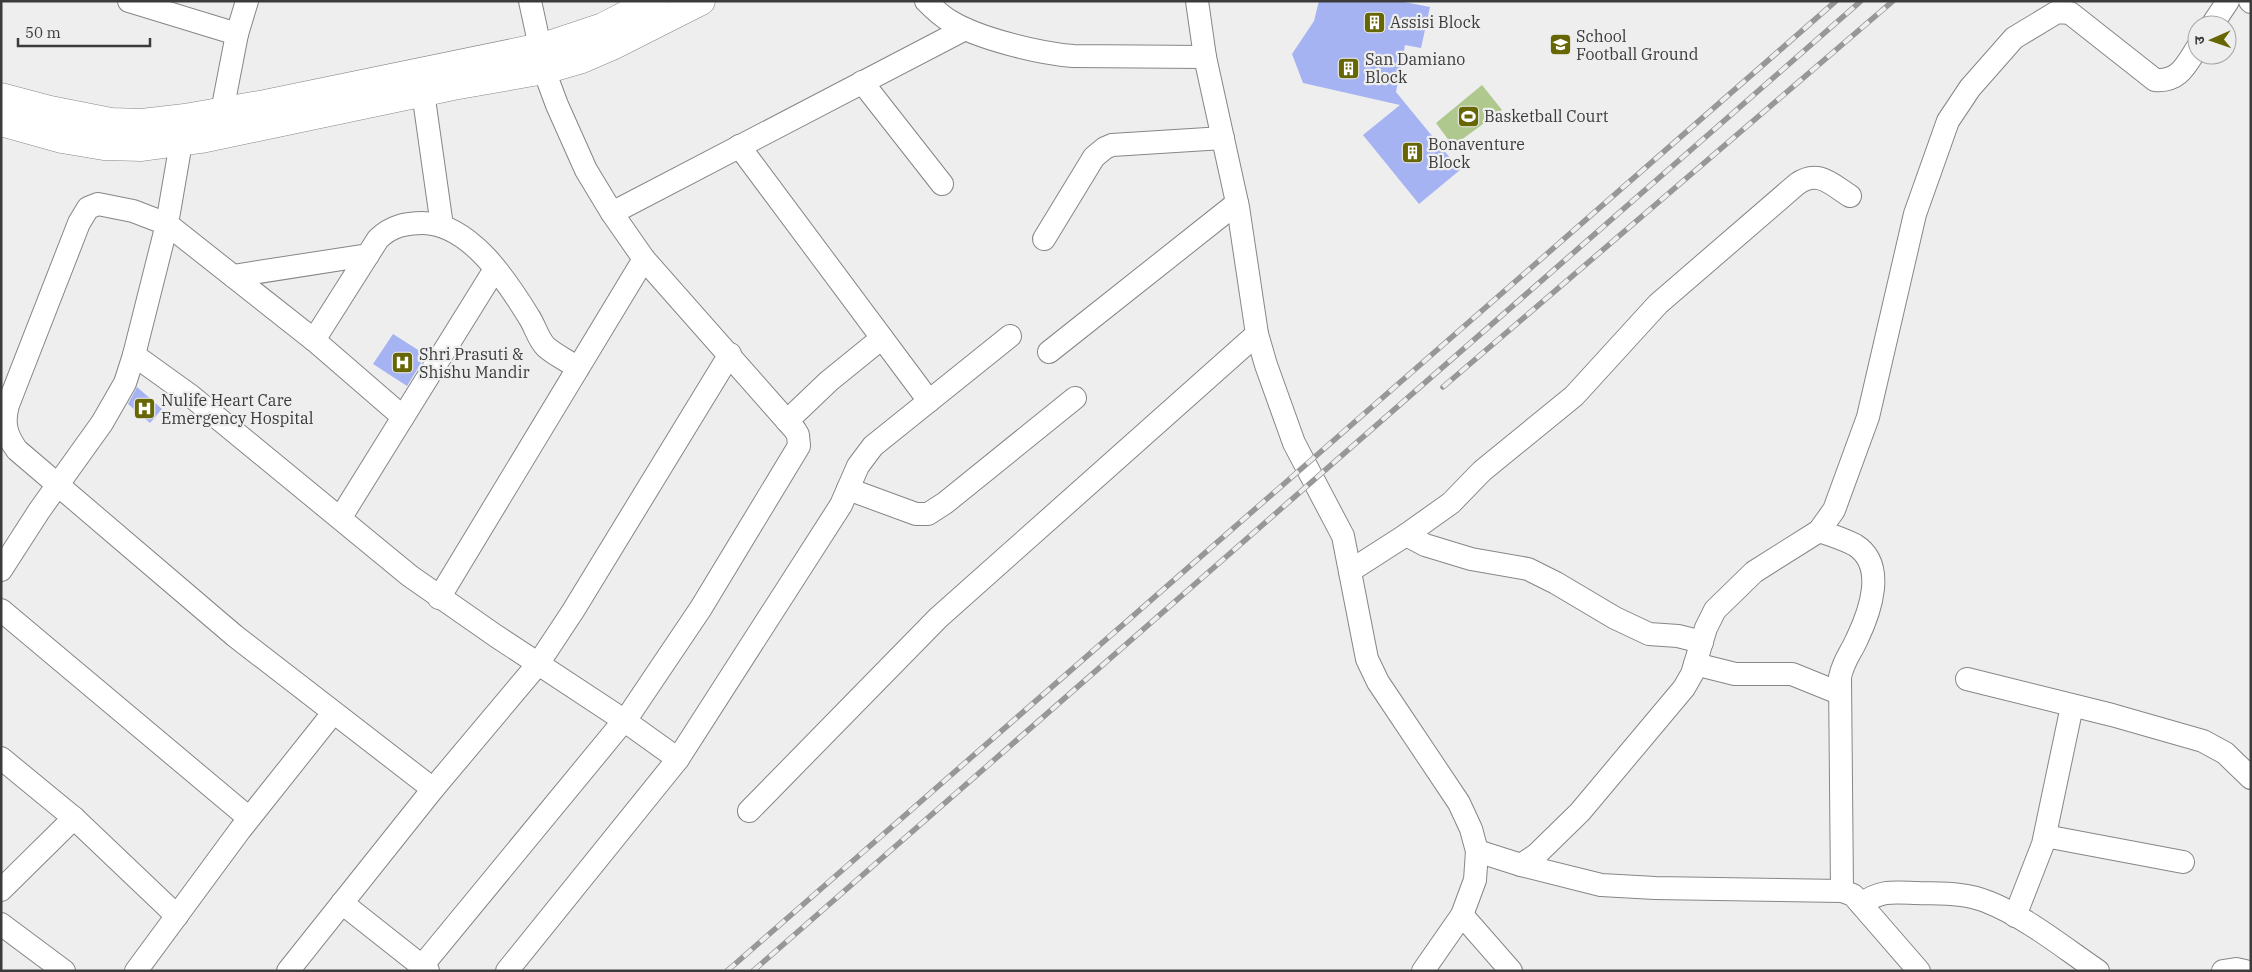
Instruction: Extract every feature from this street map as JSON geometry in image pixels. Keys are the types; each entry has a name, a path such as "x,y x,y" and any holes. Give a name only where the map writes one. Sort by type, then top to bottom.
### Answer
{"main road":[{"path":"1,122 62,139 104,146 142,147 183,130 424,92 542,59 574,38 602,27 653,1"},
{"path":"219,124 542,59 582,59 701,1"},
{"path":"1,97 50,110 111,122 142,123 183,130"}],"street":[{"path":"129,1 237,34"},
{"path":"219,124 237,34 247,1"},
{"path":"342,903 425,968 625,721 662,669 796,454 799,446 798,435 787,421 730,354 644,259 612,213 586,170 557,105 542,59 530,1"},
{"path":"926,1 949,21 965,29 1063,56 1205,57"},
{"path":"1197,1 1205,57 1237,203 1257,334 1294,443 1344,536 1367,659 1378,682 1458,803 1472,829 1477,851 1475,880 1462,915 1423,971"},
{"path":"2219,15 2228,1"},
{"path":"1521,865 1536,855 1580,812 1684,688 1715,610 1754,572 1819,531 1834,510 1868,417 1915,214 1948,122 1970,88 2014,38 2054,6 2070,13 2155,80 2168,80 2179,75 2187,63"},
{"path":"612,213 965,29"},
{"path":"862,82 942,184"},
{"path":"424,92 442,226"},
{"path":"1,570 116,401 125,383 134,355 167,224 183,130"},
{"path":"1044,239 1094,157 1105,148 1121,144 1223,138"},
{"path":"739,146 929,401"},
{"path":"1350,571 1451,503 1482,471 1574,396 1658,304 1797,184 1805,179 1816,177 1850,196"},
{"path":"1049,352 1237,203"},
{"path":"403,417 314,340 167,224 141,214 98,204 88,208 79,223 5,416 6,432 17,450 235,636 433,789"},
{"path":"314,340 378,239 392,228 415,223 442,226 452,230 476,248 495,269 524,308 546,347 578,368"},
{"path":"233,276 368,255"},
{"path":"439,598 644,259"},
{"path":"341,518 495,269"},
{"path":"749,811 938,618 1257,334"},
{"path":"507,971 678,759 841,506 858,466 873,446 1010,336"},
{"path":"787,421 829,381 882,338"},
{"path":"288,971 433,789 538,664 573,612 730,354"},
{"path":"134,355 191,396 439,598 625,721 678,759"},
{"path":"848,489 908,512 928,514 945,503 1075,398"},
{"path":"1819,531 1847,541 1862,551 1872,564 1873,577 1871,600 1866,619 1856,642 1843,663 1839,693 1842,891"},
{"path":"1406,535 1425,545 1471,559 1528,569 1556,583 1615,618 1650,634 1678,636 1702,642"},
{"path":"1,610 249,818"},
{"path":"1695,664 1735,674 1792,674 1839,693"},
{"path":"1967,679 2112,715 2203,741 2225,753 2251,778"},
{"path":"2015,916 2045,836 2072,706"},
{"path":"136,971 249,818 333,713"},
{"path":"1,758 74,818 177,916"},
{"path":"1,890 74,818"},
{"path":"2045,836 2183,862"},
{"path":"1477,851 1521,865 1601,885 1655,888 1842,891 1853,895 1919,971"},
{"path":"1861,904 1873,895 1885,892 1958,894 1988,901 2015,916 2098,971"},
{"path":"1462,915 1511,971"},
{"path":"1,924 64,971"},
{"path":"2224,971 2236,969 2245,971"}],"green space":[{"name":"Basketball Court","path":"1482,85 1502,110 1453,146 1436,123"}],"building":[{"path":"1319,1 1399,1 1430,7 1421,48 1405,45 1396,92 1460,170 1419,204 1363,135 1400,105 1303,83 1292,54 1314,21"},
{"path":"393,334 426,355 407,386 373,364"},
{"path":"137,387 162,409 150,423 128,404"}],"railway":[{"path":"727,971 1836,1"},
{"path":"753,971 1861,1"},
{"path":"1443,387 1893,1"}],"place":[{"name":"Assisi Block","path":"1374,22"},
{"name":"School Football Ground","path":"1560,45"},
{"name":"San Damiano Block","path":"1349,68"},
{"name":"Basketball Court","path":"1468,116"},
{"name":"Bonaventure Block","path":"1412,153"},
{"name":"Shri Prasuti & Shishu Mandir","path":"403,363"},
{"name":"Nulife Heart Care Emergency Hospital","path":"145,409"}]}
